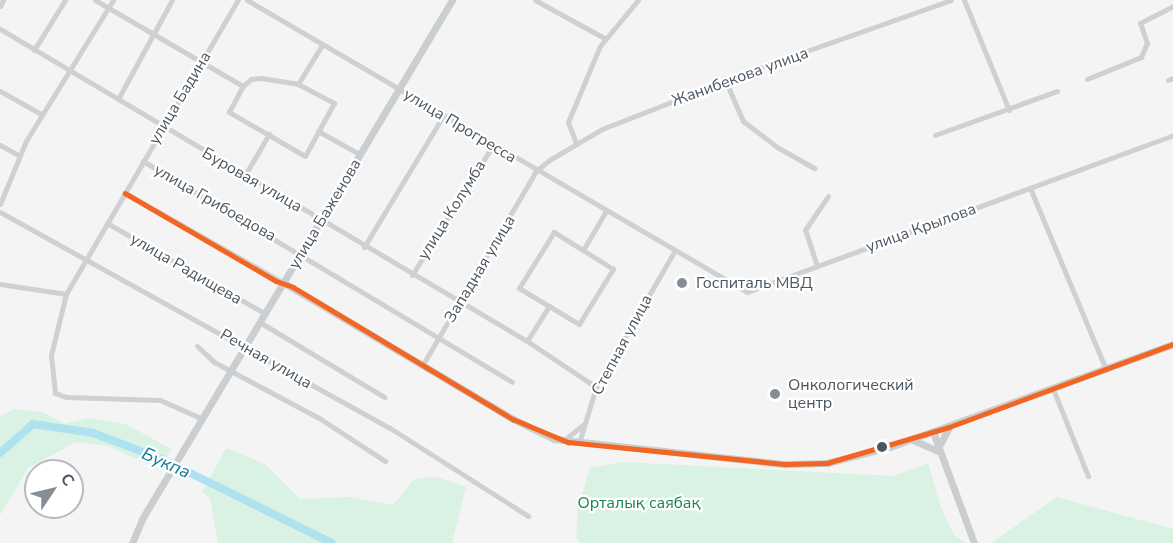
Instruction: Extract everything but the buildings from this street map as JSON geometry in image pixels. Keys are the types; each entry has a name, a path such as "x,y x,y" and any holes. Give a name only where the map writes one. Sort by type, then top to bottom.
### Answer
{"main road":[{"name":"улица Баженова","path":"132,543 142,519 234,370 452,0"},
{"path":"284,283 513,419 563,441 811,465 852,458 949,427 1173,344"},
{"path":"938,449 949,427"},
{"path":"933,432 974,543"},
{"path":"912,439 938,449"}],"street":[{"path":"0,6 3,0"},
{"path":"34,50 64,0"},
{"path":"95,0 243,87"},
{"path":"0,204 18,155 41,114 71,71 113,0"},
{"path":"118,99 172,0"},
{"name":"улица Бадина","path":"203,418 160,400 80,400 55,393 51,355 66,294 238,0"},
{"name":"улица Прогресса","path":"247,0 674,252"},
{"path":"535,0 604,38"},
{"path":"576,142 568,122 604,38 638,0"},
{"name":"Жанибекова улица","path":"536,171 576,142 726,82 951,0"},
{"path":"964,0 1009,111"},
{"path":"1086,79 1141,57 1146,43 1140,22 1173,6"},
{"name":"Буровая улица","path":"0,28 244,176 527,341 596,387"},
{"path":"298,84 322,45"},
{"path":"261,78 298,84 334,103 305,156 229,112 243,87 251,79 261,78"},
{"path":"726,82 742,121 777,147 814,168"},
{"path":"0,91 41,114"},
{"path":"935,135 1009,111 1057,92"},
{"path":"364,247 443,116"},
{"path":"318,131 361,155"},
{"path":"244,176 269,134"},
{"name":"улица Крылова","path":"674,252 747,292 1173,135"},
{"path":"0,145 18,155"},
{"name":"улица Колумба","path":"412,275 493,145"},
{"name":"улица Грибоедова","path":"143,161 302,254 512,382"},
{"name":"Западная улица","path":"422,366 536,171"},
{"path":"1030,188 1106,370"},
{"path":"125,193 284,283"},
{"path":"817,266 805,230 828,196"},
{"path":"583,250 606,211"},
{"name":"Речная улица","path":"0,212 390,428 528,516"},
{"name":"улица Радищева","path":"106,223 266,314"},
{"path":"554,232 613,269 579,324 549,306 519,288 554,232"},
{"name":"Степная улица","path":"578,443 596,387 674,252"},
{"path":"0,284 66,294"},
{"path":"527,341 549,306"},
{"path":"261,322 352,382 384,397"},
{"path":"197,346 214,362 234,370 386,461"},
{"path":"1053,389 1088,476"},
{"path":"563,441 585,423"}],"green space":[{"path":"14,409 43,412 64,424 88,418 126,424 171,449 161,470 107,446 76,442 45,459 24,459 24,475 0,515 0,417"},
{"path":"226,448 265,464 300,499 350,497 393,505 414,479 436,477 466,487 452,543 218,543 210,498 202,492"},
{"name":"Орталық саябақ","path":"621,462 893,476 928,463 941,508 954,535 966,543 581,543 576,538 578,508 590,468"},
{"path":"1057,497 1173,529 1173,543 991,543"}],"waterway":[{"name":"Букпа","path":"0,453 33,424 93,433 164,460 332,543"}],"transit line":[{"path":"125,193 276,281 293,287 513,419 568,442 786,464 827,463 949,427 1173,344"}],"place":[{"name":"Госпиталь МВД","path":"682,283"},
{"name":"Онкологический центр","path":"775,394"}]}
